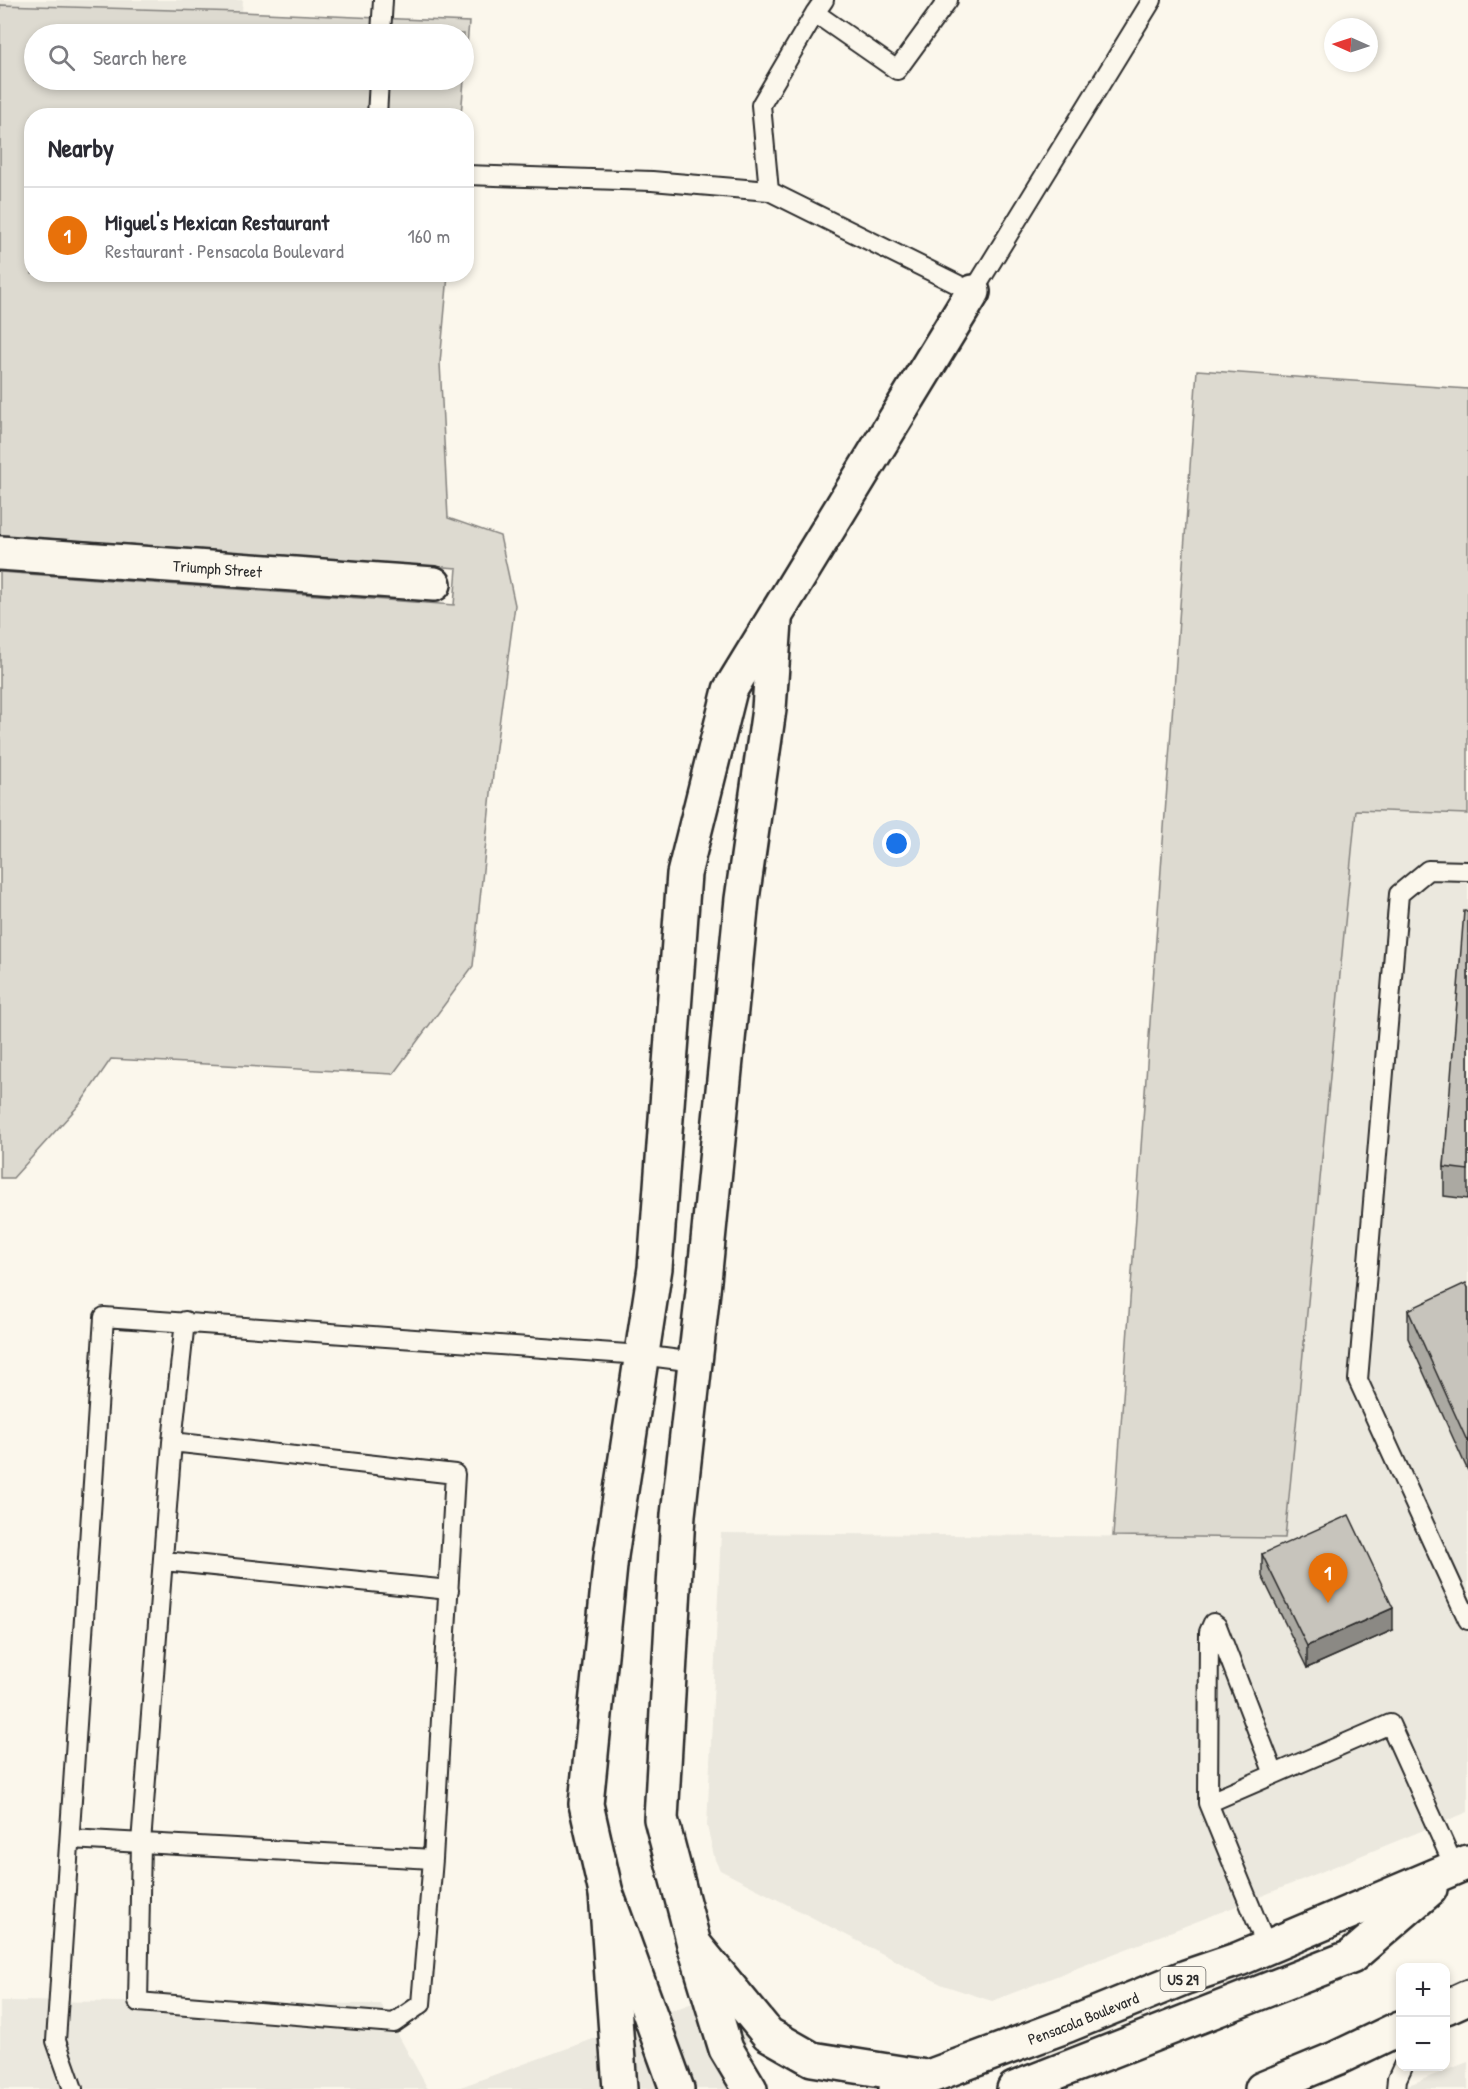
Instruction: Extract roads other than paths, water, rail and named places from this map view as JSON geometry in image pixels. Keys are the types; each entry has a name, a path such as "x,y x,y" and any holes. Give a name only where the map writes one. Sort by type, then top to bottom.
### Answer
{"street":[{"path":"678,2089 606,1893 586,1804 610,1556 655,1268 684,874 730,690 973,292"},
{"name":"Triumph Street","path":"0,553 434,584"},
{"path":"750,2089 726,2049 694,1944 661,1819 678,1515 742,899 770,709 776,616"},
{"path":"1014,2089 1351,1958 1461,1865"},
{"name":"Pensacola Boulevard","path":"896,2089 1268,1947 1461,1865"},
{"path":"606,1893 620,2089"},
{"path":"694,1944 768,2034 812,2059 927,2077"},
{"path":"1450,2005 1468,1996"},
{"path":"1262,2089 1396,2030"}],"lane":[{"path":"382,24 383,0"},
{"path":"769,191 761,105 819,6 897,70 948,0"},
{"path":"474,175 652,181 769,191 973,292 1152,0"},
{"path":"377,108 378,90"},
{"path":"1468,871 1428,870 1399,894 1358,1380 1468,1620"},
{"path":"73,2089 56,2041 104,1317 641,1355 695,1362"},
{"path":"172,1442 455,1474 433,1859 421,2004 394,2023 138,2002 141,1843 172,1442 185,1321"},
{"path":"164,1561 448,1590"},
{"path":"1268,1947 1208,1803 1209,1632 1213,1623 1217,1626 1274,1774"},
{"path":"1208,1803 1390,1724 1461,1865"},
{"path":"70,1839 433,1859"},
{"path":"1396,2089 1401,2071"}],"place":[{"name":"Miguel's Mexican Restaurant","path":"1328,1603"}]}
